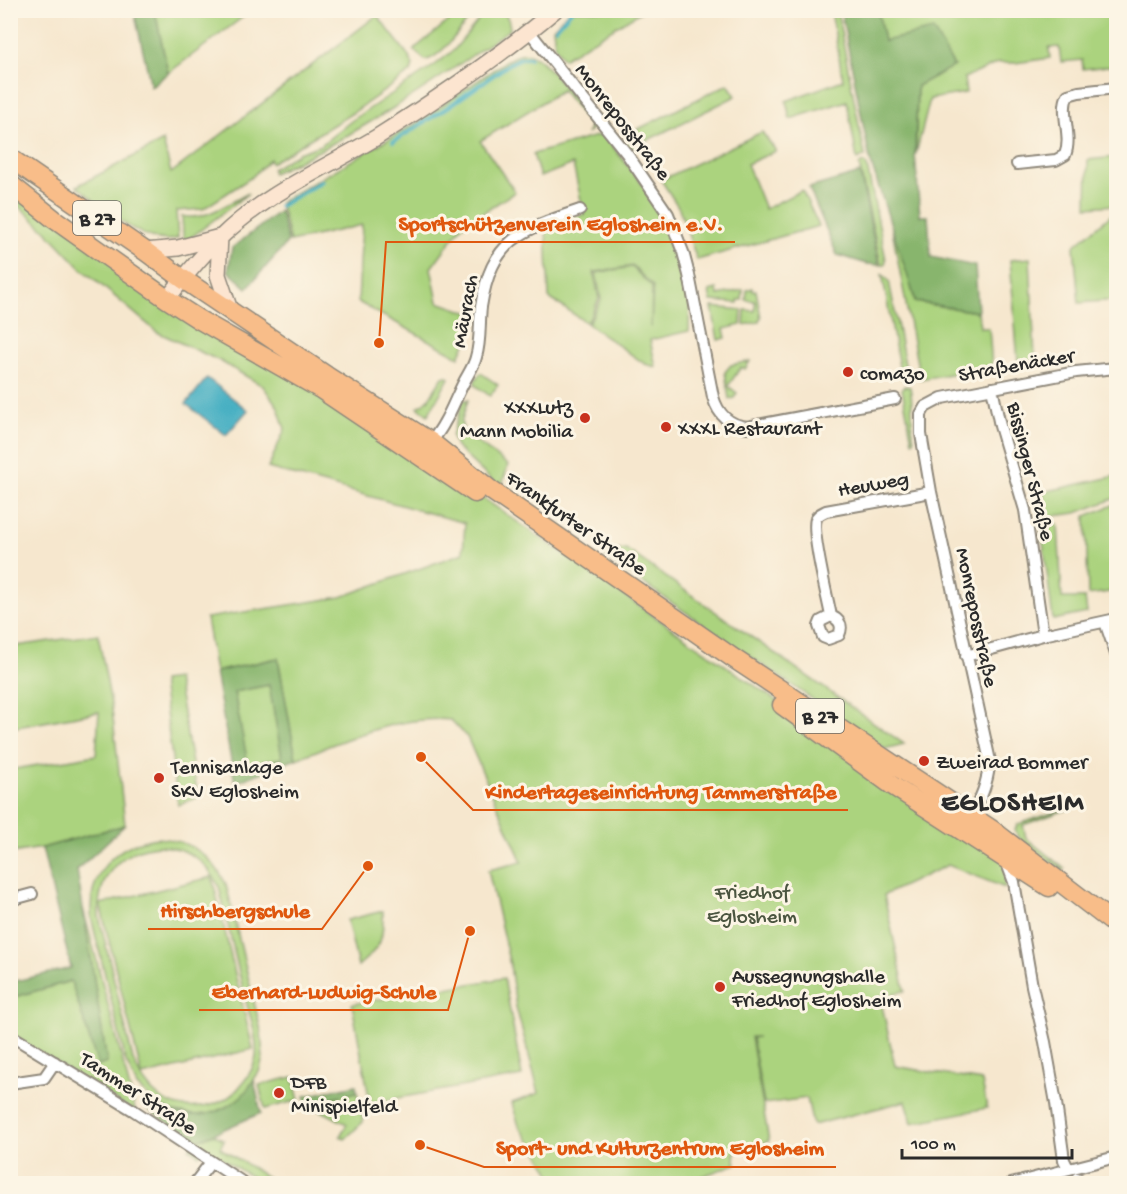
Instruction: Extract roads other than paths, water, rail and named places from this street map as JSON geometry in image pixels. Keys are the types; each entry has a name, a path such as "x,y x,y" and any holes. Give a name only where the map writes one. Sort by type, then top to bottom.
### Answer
{"main road":[{"path":"167,299 220,237 245,216 279,192 423,108 471,75 555,10"},
{"name":"Frankfurter Straße","path":"10,158 327,376 427,449"},
{"name":"Frankfurter Straße","path":"10,184 62,225 198,319 469,474 966,823 1116,925"},
{"path":"145,250 178,248 220,237"},
{"path":"220,237 218,275 230,310"},
{"name":"Frankfurter Straße","path":"966,823 1006,859 1063,896 1116,938"}],"street":[{"name":"Monreposstraße","path":"529,31 640,172 668,214 683,252 710,386 721,415 732,423 747,427 895,399"},
{"path":"1017,164 1056,160 1065,154 1068,142 1065,106 1068,95 1116,88"},
{"name":"Mäurach","path":"427,449 444,423 476,357 480,343 479,324 485,289 489,274 499,254 505,246 525,232 580,210"},
{"name":"Straßenäcker","path":"925,407 942,398 1076,372 1116,368"},
{"name":"Bissinger Straße","path":"992,388 1000,426 1025,510 1043,635"},
{"name":"Monreposstraße","path":"925,407 921,414 921,423 931,492 990,761 983,796 966,823"},
{"name":"Heuweg","path":"831,616 816,537 816,519 819,515 826,511 931,492"},
{"path":"966,656 1043,635 1116,619"},
{"path":"1105,622 1116,654"},
{"path":"1006,859 1014,882 1056,1103 1064,1160 1068,1168"},
{"path":"10,900 32,894"},
{"name":"Tammer Straße","path":"10,1035 56,1062 245,1184"},
{"path":"10,1083 44,1078 56,1062"},
{"path":"1011,1184 1116,1157"},
{"path":"194,1184 211,1162"}],"water":[{"path":"207,378 248,410 226,435 186,404"}],"waterway":[{"path":"556,28 572,10"},
{"path":"393,142 509,64 521,58 530,58"},
{"path":"280,206 322,181"}],"place":[{"name":"Sportschützenverein Eglosheim e.V.","path":"379,343"},
{"name":"comazo","path":"848,372"},
{"name":"XXXLutz Mann Mobilia","path":"585,418"},
{"name":"XXXL Restaurant","path":"666,427"},
{"name":"Kindertageseinrichtung Tammerstraße","path":"421,757"},
{"name":"Zweirad Bommer","path":"924,761"},
{"name":"Tennisanlage SKV Eglosheim","path":"159,778"},
{"name":"Hirschbergschule","path":"368,866"},
{"name":"Eberhard-Ludwig-Schule","path":"470,931"},
{"name":"Aussegnungshalle Friedhof Eglosheim","path":"720,987"},
{"name":"DFB Minispielfeld","path":"279,1093"},
{"name":"Sport- und Kulturzentrum Eglosheim","path":"420,1145"}],"district":[{"name":"EGLOSHEIM","path":"1013,801"}],"park label":[{"name":"Friedhof Eglosheim","path":"752,903"}]}
